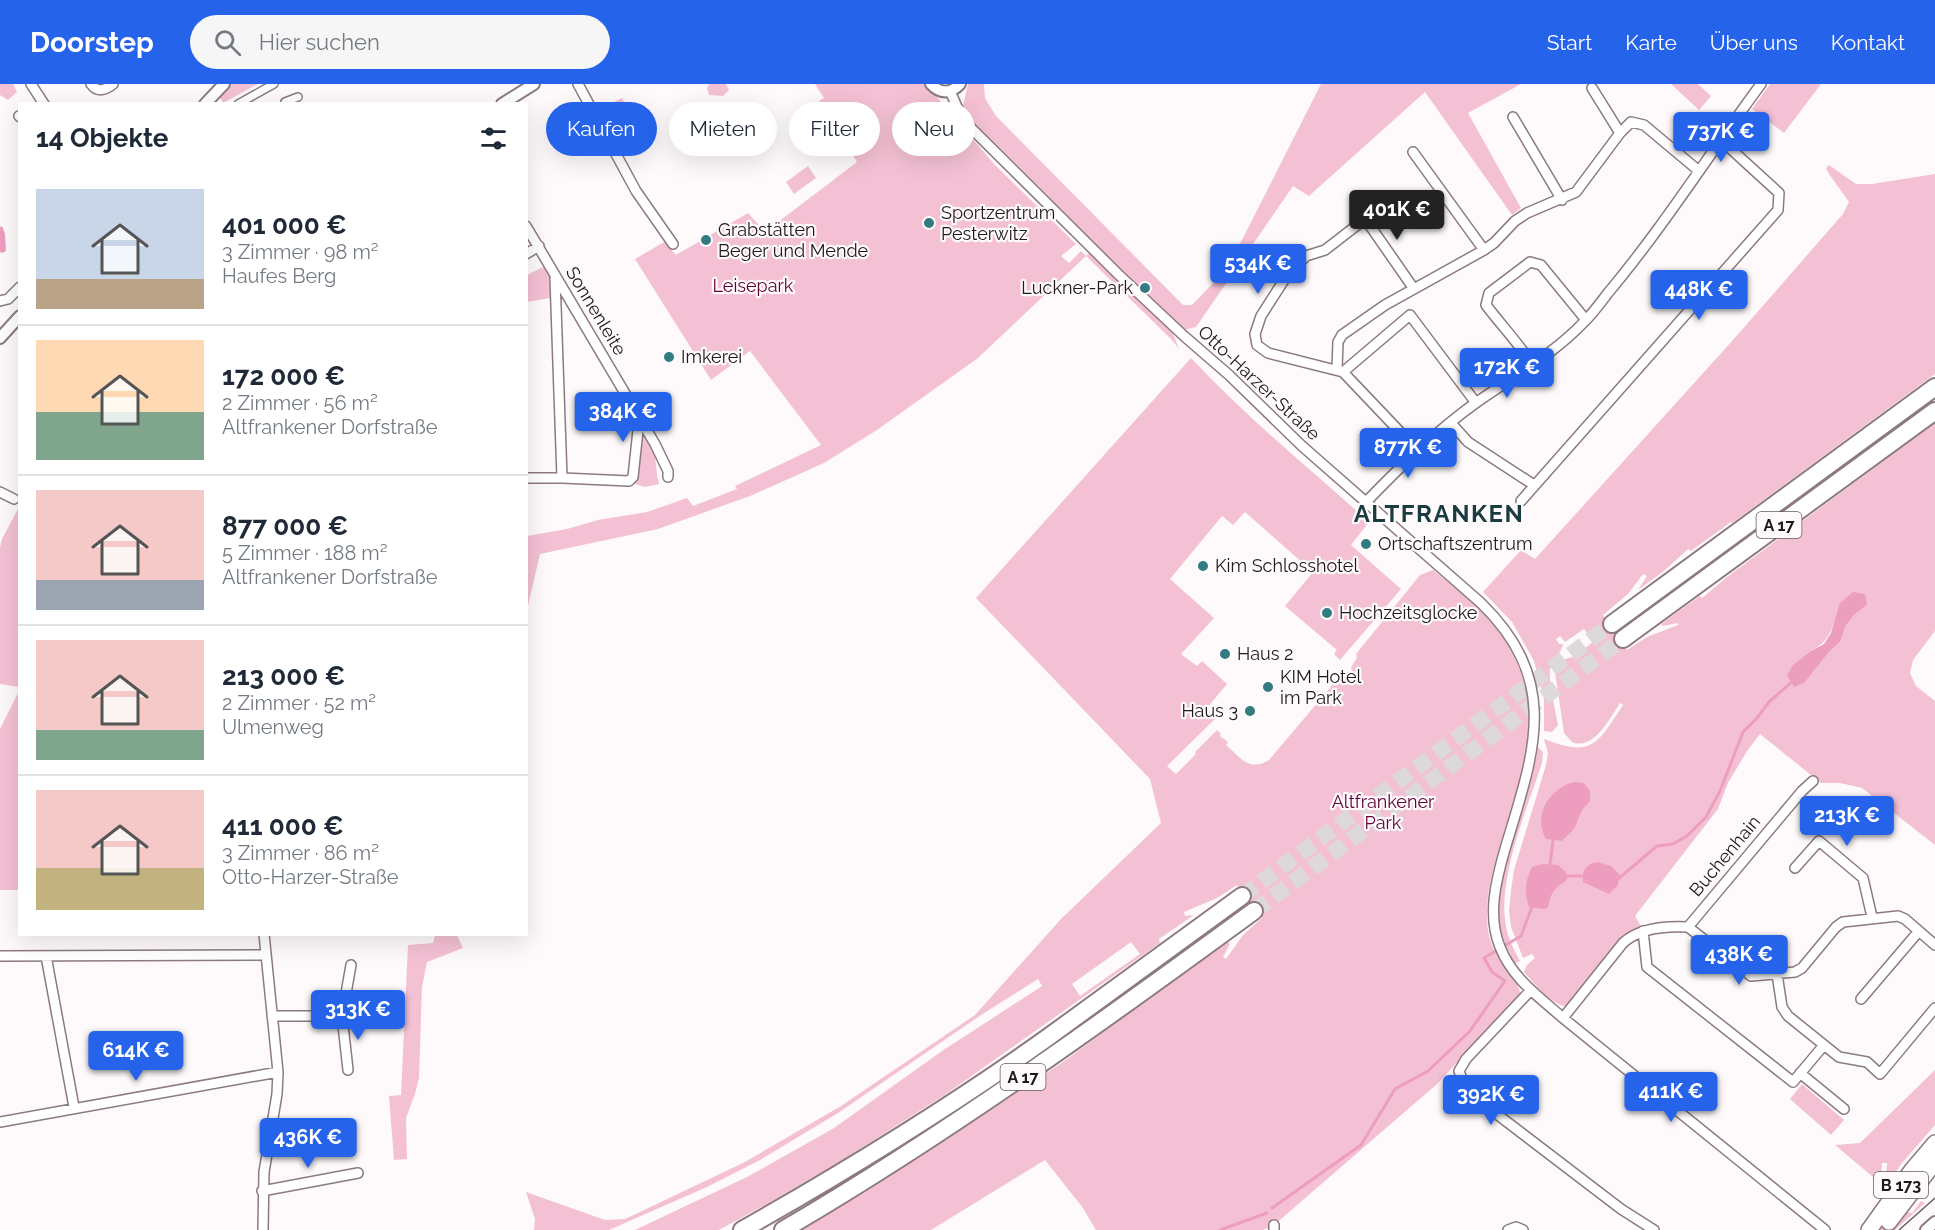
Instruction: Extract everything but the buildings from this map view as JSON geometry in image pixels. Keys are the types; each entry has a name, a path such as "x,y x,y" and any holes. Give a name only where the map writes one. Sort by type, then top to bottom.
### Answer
{"highway":[{"name":"A 17","path":"1612,624 1935,387"},
{"name":"A 17","path":"1623,639 1935,411"},
{"name":"A 17","path":"742,1230 832,1178 951,1102 1045,1039 1242,896"},
{"name":"A 17","path":"783,1230 957,1122 1056,1055 1254,911"},
{"name":"B 173","path":"1869,1230 1912,1170 1935,1143"},
{"name":"B 173","path":"1889,1222 1935,1162"}],"street":[{"path":"31,84 43,102"},
{"path":"91,84 93,88 100,90 106,90 113,84"},
{"path":"207,102 225,84"},
{"path":"242,102 274,84"},
{"path":"505,102 534,84"},
{"path":"578,84 636,191 673,244"},
{"path":"931,84 939,91 950,91 960,84"},
{"path":"1366,502 1414,454 1451,423 1561,344 1586,320 1637,259 1761,84"},
{"path":"1592,88 1620,133"},
{"name":"Otto-Harzer-Straße","path":"950,91 962,118 1179,332 1229,375 1302,446 1490,612 1504,629 1524,664 1535,706 1533,747 1528,771 1496,884 1495,931 1500,947 1513,971 1563,1018 1825,1230"},
{"path":"285,102 298,97"},
{"path":"1514,117 1562,200"},
{"path":"1340,371 1338,342 1342,335 1361,320 1484,250 1527,213 1562,200 1576,192 1620,133 1631,122 1644,125 1699,171"},
{"path":"1521,501 1778,210 1779,193 1720,140"},
{"path":"1413,152 1484,250"},
{"path":"1357,207 1414,289"},
{"path":"1365,219 1325,250 1306,256 1284,280 1261,316 1255,334 1257,345 1268,352 1340,371 1401,433 1414,454"},
{"name":"Sonnenleite","path":"528,229 642,421 668,471 668,477"},
{"path":"528,253 539,246"},
{"path":"1533,365 1518,342 1508,334 1486,305 1489,293 1530,262 1541,265 1586,320"},
{"path":"555,276 562,478"},
{"path":"0,301 8,299 18,288"},
{"path":"1340,371 1410,315 1476,403"},
{"path":"0,338 18,318"},
{"path":"528,478 629,481 633,477 638,430 642,421"},
{"path":"1451,423 1468,442 1534,485"},
{"path":"0,492 14,499"},
{"name":"Buchenhain","path":"1688,927 1802,790 1813,781"},
{"path":"1795,868 1819,841 1863,878 1867,886 1872,917"},
{"path":"1563,1018 1623,943 1630,936 1643,931 1688,927 1751,976 1795,972 1802,968 1836,927 1843,922 1872,917 1898,916 1935,945"},
{"path":"1643,931 1647,967 1793,1082 1824,1045"},
{"path":"1861,999 1918,931"},
{"path":"263,1230 262,1191 277,1094 278,1072 264,936"},
{"path":"0,956 266,955"},
{"path":"46,956 74,1107"},
{"path":"348,1070 342,1016 351,965"},
{"path":"1777,974 1782,1007 1788,1016 1845,1060 1867,1062 1880,1074 1935,1008"},
{"path":"1531,990 1466,1059 1459,1071 1462,1080 1467,1089 1481,1102 1621,1209 1654,1230"},
{"path":"272,1016 342,1016"},
{"path":"0,1122 278,1072"},
{"path":"1800,1073 1844,1109"},
{"path":"262,1191 358,1173"},
{"path":"1926,1230 1935,1222"},
{"path":"1508,1230 1516,1227 1523,1230"}],"green space":[{"path":"0,84 13,84 17,92 8,100 0,95"},
{"path":"231,84 258,84 225,102 219,95"},
{"path":"709,84 726,84 729,90 723,96 709,95 707,88"},
{"name":"Leisepark","path":"815,84 925,84 929,92 941,102 892,102 892,156 975,156 975,142 995,165 1076,244 1061,256 1069,263 1081,251 1086,256 978,358 877,430 824,463 750,496 658,529 540,554 528,606 528,536 647,512 687,498 693,506 737,489 735,486 821,445 750,351 711,380 635,259 664,242 676,255 748,213 765,232 857,162 853,156 880,156 880,102 819,101 824,98"},
{"path":"968,84 984,84 985,98 996,116 1183,305 1192,305 1217,279 1242,240 1321,84 1521,84 1468,113 1521,208 1512,215 1425,92 1309,196 1293,186 1196,327 1183,330 975,126 975,102 964,102"},
{"path":"1671,84 1698,84 1711,96 1699,110"},
{"path":"1770,84 1821,84 1784,133 1752,109"},
{"path":"1829,165 1856,184 1872,184 1935,174 1935,374 1732,523 1691,551 1688,549 1638,590 1647,576 1643,574 1628,594 1603,615 1627,650 1647,637 1678,625 1678,623 1663,626 1661,624 1700,596 1702,598 1935,423 1935,631 1913,660 1910,673 1916,686 1935,701 1935,845 1862,788 1840,783 1821,783 1760,734 1728,783 1718,809 1635,916 1642,928 1568,1007 1561,1005 1543,993 1524,972 1527,965 1535,958 1532,954 1523,958 1511,927 1509,911 1514,870 1546,765 1548,753 1544,739 1573,747 1592,744 1607,729 1623,705 1620,703 1594,738 1580,744 1572,742 1564,733 1555,672 1561,660 1573,657 1593,642 1584,629 1565,642 1560,636 1556,639 1559,644 1563,644 1550,669 1551,689 1558,725 1552,732 1544,731 1544,698 1534,661 1512,622 1483,592 1521,550 1535,559 1733,340 1843,214 1849,202 1826,168","holes":["1839,604 1867,605 1846,624 1840,642 1805,682 1811,651 1828,637"]},
{"path":"808,166 816,178 794,194 786,182"},
{"path":"1091,251 1172,331 1179,349 1173,341 1086,256"},
{"path":"545,266 549,273 550,298 528,302 528,274"},
{"name":"Altfrankener Park","path":"1191,358 1256,422 1369,522 1351,545 1401,589 1340,660 1334,654 1337,650 1285,606 1313,572 1245,512 1233,525 1222,516 1170,579 1214,618 1181,654 1197,666 1202,661 1227,684 1207,708 1216,718 1167,766 1176,774 1217,730 1220,736 1228,742 1226,745 1246,762 1256,765 1269,760 1341,675 1345,678 1352,670 1351,667 1357,658 1356,654 1420,575 1433,570 1473,602 1495,625 1512,651 1528,696 1530,726 1528,750 1494,866 1487,913 1492,945 1517,984 1520,995 1437,1084 1274,1225 1263,1230 1096,1230 1083,1208 1045,1160 931,1230 803,1230 1063,1062 1227,941 1230,944 1223,957 1226,959 1243,935 1262,918 1237,885 1217,898 1184,912 1185,916 1194,915 1159,939 1160,943 946,1094 841,1161 719,1230 635,1230 749,1176 834,1128 942,1051 1042,986 1038,979 981,1015 838,1113 760,1160 707,1187 609,1230 534,1230 535,1219 526,1192 605,1220 625,1219 745,1162 841,1106 975,1015 1061,919 1161,823 1150,779 976,598","holes":["1131,942 1140,954 1080,996 1072,984"]},
{"path":"643,433 654,452 659,484 645,487 632,483"},
{"path":"18,509 18,687 0,684 0,548 2,539"},
{"path":"18,693 18,890 0,890 0,729"},
{"path":"1538,747 1543,752 1542,763 1515,844 1506,887 1504,907 1506,926 1520,961 1516,963 1508,950 1500,928 1498,906 1500,884 1505,860 1528,791"},
{"path":"435,936 457,936 463,948 427,962 422,987 419,1078 406,1118 407,1159 394,1160 389,1096 401,1095 408,945 433,943"},
{"path":"1935,1070 1935,1125 1902,1163 1889,1182 1886,1178 1887,1163 1882,1163 1881,1178 1885,1187 1835,1145 1860,1143"},
{"path":"1802,1084 1844,1120 1831,1135 1790,1099"},
{"path":"1921,1201 1925,1203 1895,1230 1877,1230 1882,1222 1895,1224 1899,1222 1907,1212 1912,1213"}],"shaded area":[{"path":"2,226 6,251 2,253 0,252 0,227"},
{"path":"1853,592 1865,594 1867,605 1854,615 1846,625 1840,642 1805,682 1794,687 1787,675 1793,665 1824,644 1831,633 1839,604"},
{"path":"1574,782 1584,783 1590,791 1590,801 1582,810 1574,829 1562,841 1546,839 1542,830 1542,812 1551,796 1565,785"},
{"path":"1598,862 1611,866 1620,875 1618,885 1609,894 1583,882 1586,868"},
{"path":"1542,864 1558,865 1566,872 1567,880 1551,895 1548,908 1544,909 1529,907 1526,896 1528,877 1532,867"}],"waterway":[{"path":"1617,880 1657,846 1673,844 1687,836 1706,817 1720,791 1743,732 1769,702 1794,680"},
{"path":"1550,864 1553,841"},
{"path":"1566,876 1585,876"},
{"path":"1272,1208 1361,1145 1395,1089 1428,1071 1470,1031 1505,981 1492,972 1484,958 1521,936 1532,907"},
{"path":"1220,1230 1267,1213"}],"tunnel":[{"path":"1242,896 1612,624"},
{"path":"1254,911 1623,639"}],"tram line":[{"path":"1899,1230 1935,1198"}],"place":[{"name":"Sportzentrum Pesterwitz","path":"929,223"},
{"name":"Grabstätten Beger und Mende","path":"706,240"},
{"name":"Luckner-Park","path":"1145,288"},
{"name":"Imkerei","path":"669,357"},
{"name":"Ortschaftszentrum","path":"1366,544"},
{"name":"Kim Schlosshotel","path":"1203,566"},
{"name":"Hochzeitsglocke","path":"1327,613"},
{"name":"Haus 2","path":"1225,654"},
{"name":"KIM Hotel im Park","path":"1268,687"},
{"name":"Haus 3","path":"1250,711"}],"district":[{"name":"ALTFRANKEN","path":"1439,514"}]}
